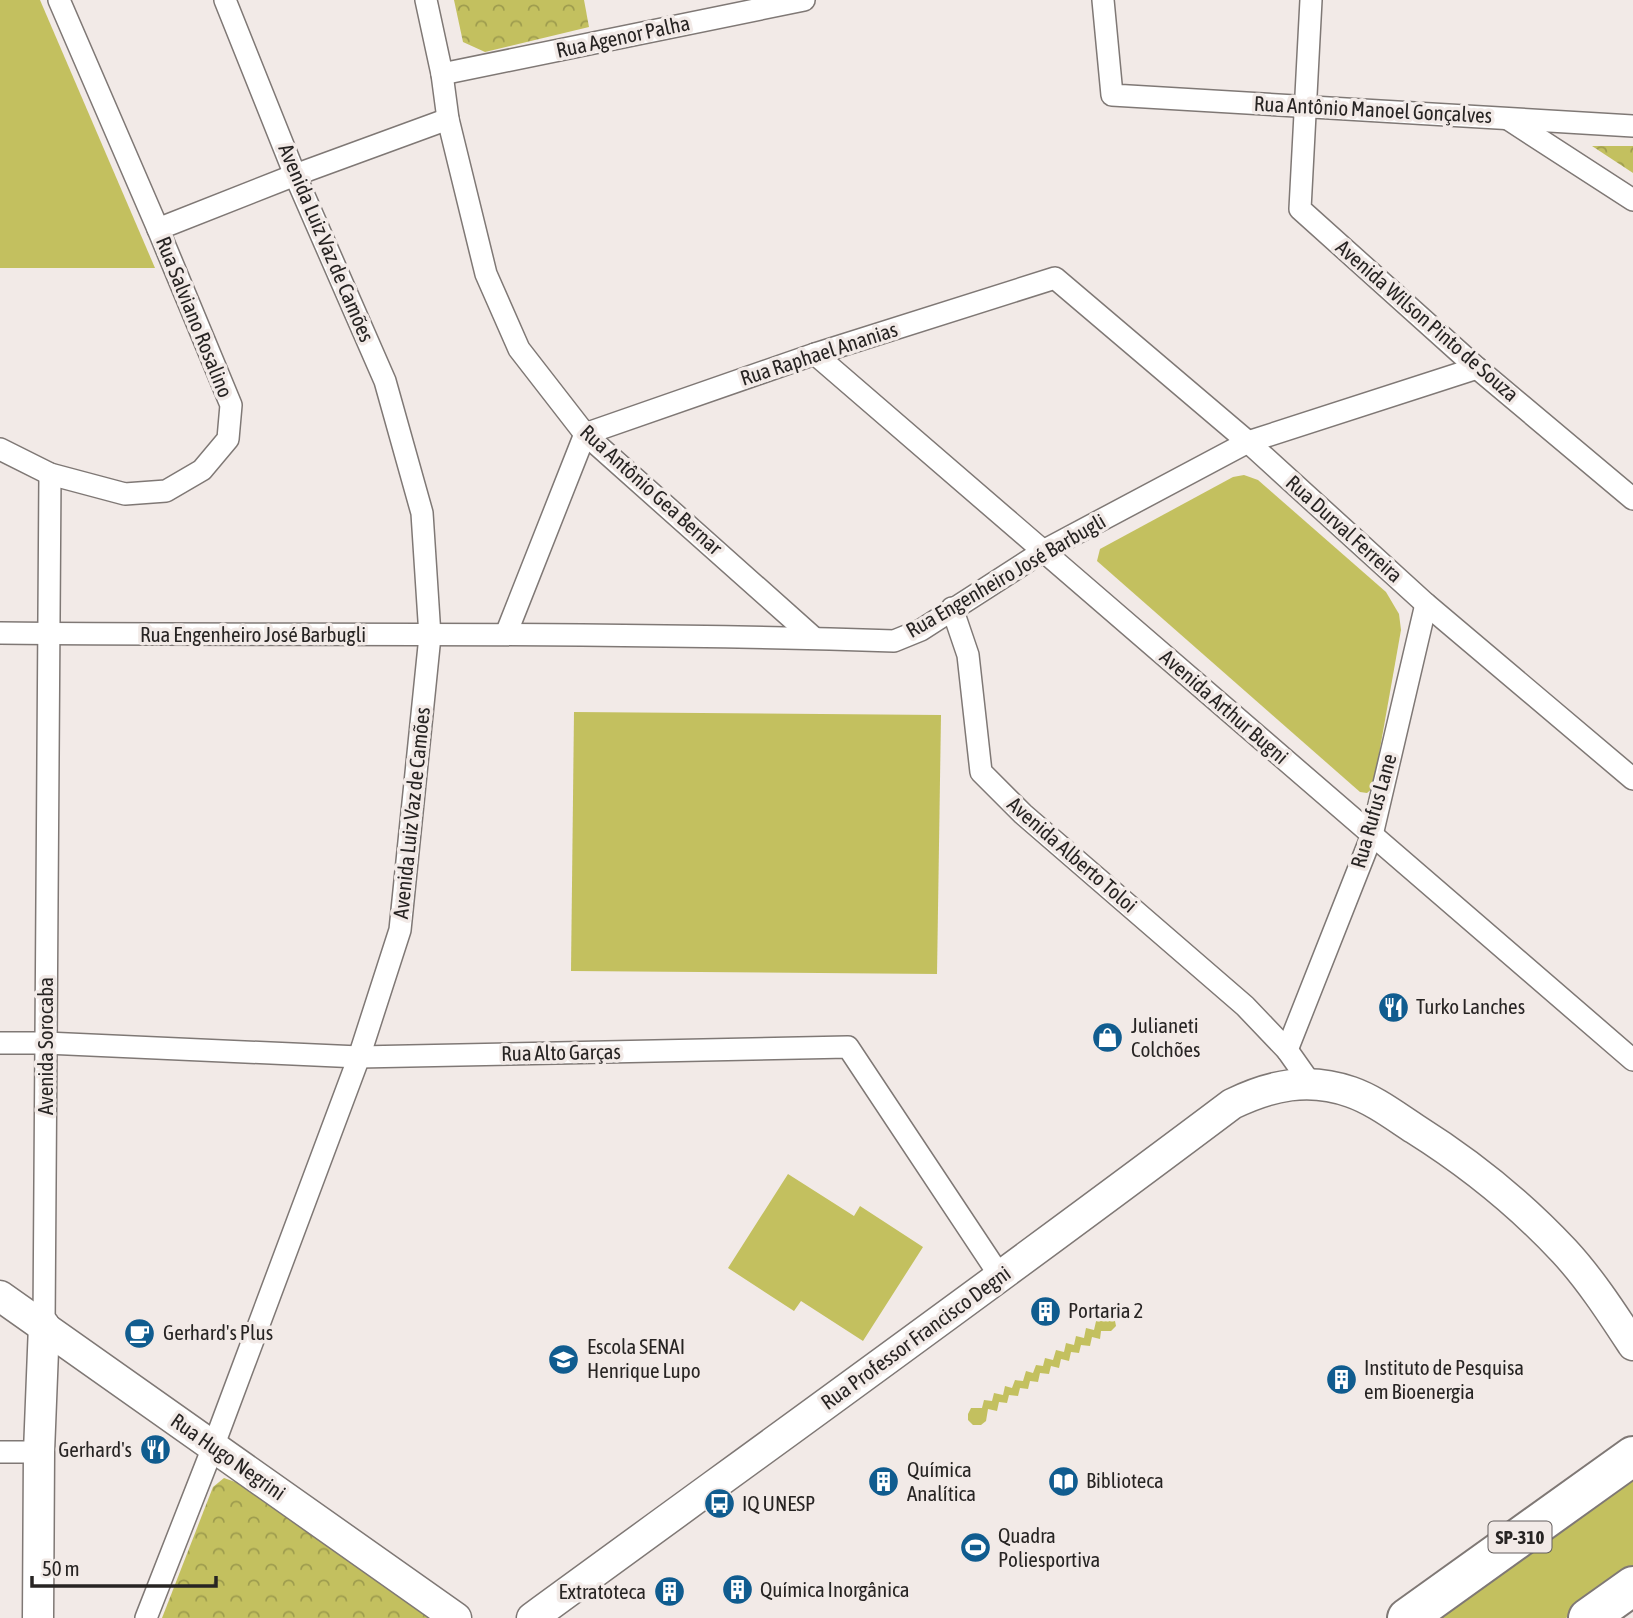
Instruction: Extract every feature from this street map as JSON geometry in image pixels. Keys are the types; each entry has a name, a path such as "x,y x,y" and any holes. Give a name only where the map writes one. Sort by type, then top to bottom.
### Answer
{"highway":[{"name":"SP-310","path":"1407,1618 1633,1456"},
{"path":"1588,1618 1633,1586"}],"main road":[{"name":"Rua Professor Francisco Degni","path":"532,1618 1233,1104 1259,1090 1311,1084"},
{"path":"1311,1084 1350,1091 1382,1107 1467,1165 1519,1208 1564,1251 1602,1299 1633,1345"},
{"name":"Rua Hugo Negrini","path":"0,1296 456,1618"},
{"name":"Avenida Sorocaba","path":"38,1618 39,1452 44,1325"},
{"path":"42,1378 89,1357"}],"street":[{"name":"Rua Salviano Rosalino","path":"0,449 50,474 125,494 166,491 202,470 228,439 231,405 59,0"},
{"name":"Avenida Luiz Vaz de Camões","path":"146,1618 359,1057 400,930 430,636 422,513 385,381 295,175 225,0"},
{"name":"Rua Antônio Gea Bernar","path":"426,0 449,119 486,274 519,349 585,434 814,638"},
{"name":"Rua Agenor Palha","path":"442,74 804,0"},
{"name":"Rua Antônio Manoel Gonçalves","path":"1102,0 1112,95 1633,126"},
{"path":"1305,107 1311,0"},
{"name":"Avenida Wilson Pinto de Souza","path":"1305,107 1300,209 1477,368 1633,499"},
{"path":"1506,118 1633,200"},
{"path":"158,229 449,119"},
{"name":"Rua Raphael Ananias","path":"585,434 815,354 1055,278"},
{"name":"Rua Durval Ferreira","path":"1055,278 1248,442 1426,604 1633,779"},
{"name":"Avenida Arthur Bugni","path":"815,354 1633,1060"},
{"name":"Rua Engenheiro José Barbugli","path":"0,633 430,636 506,634 894,641 921,629 1045,550 1248,442 1477,368"},
{"path":"506,634 585,434"},
{"name":"Avenida Sorocaba","path":"44,1325 50,474"},
{"name":"Rua Rufus Lane","path":"1287,1050 1371,835 1426,604"},
{"name":"Avenida Alberto Toloi","path":"952,608 968,655 981,772 1023,814 1245,1006 1287,1050 1311,1084"},
{"name":"Rua Alto Garças","path":"0,1043 359,1057 848,1047 1000,1276"},
{"path":"0,1452 39,1452"}],"green space":[{"path":"0,0 40,0 155,268 0,268"},
{"path":"454,0 584,0 589,27 485,52 463,42"},
{"path":"1592,146 1633,146 1633,173"},
{"path":"1244,475 1258,480 1386,592 1399,614 1401,630 1373,788 1367,793 1360,792 1097,561 1100,549 1233,477"},
{"path":"574,712 941,715 937,974 571,971"},
{"path":"788,1174 854,1216 860,1206 923,1247 863,1341 801,1301 794,1311 728,1268"},
{"path":"1107,1313 1115,1321 1116,1326 1111,1331 1101,1331 1100,1339 1092,1337 1090,1346 1081,1345 1079,1353 1071,1352 1069,1361 1061,1359 1059,1368 1051,1366 1049,1374 1040,1373 1038,1382 1030,1381 1028,1389 1020,1388 1018,1396 1009,1395 1007,1403 999,1402 997,1411 988,1409 986,1421 981,1425 973,1425 968,1420 971,1408 982,1408 984,1400 992,1401 994,1393 1003,1395 1005,1386 1012,1388 1015,1380 1023,1381 1026,1371 1033,1373 1036,1365 1043,1366 1045,1358 1053,1360 1056,1350 1064,1352 1066,1343 1074,1345 1076,1336 1084,1338 1086,1328 1094,1330 1097,1317"},
{"path":"1633,1473 1633,1571 1566,1618 1428,1618"},
{"path":"224,1478 241,1484 441,1618 162,1618 213,1487"}],"place":[{"name":"Turko Lanches","path":"1393,1007"},
{"name":"Julianeti Colchões","path":"1108,1038"},
{"name":"Portaria 2","path":"1045,1311"},
{"name":"Gerhard's Plus","path":"140,1333"},
{"name":"Escola SENAI Henrique Lupo","path":"564,1359"},
{"name":"Instituto de Pesquisa em Bioenergia","path":"1341,1380"},
{"name":"Gerhard's","path":"155,1450"},
{"name":"Biblioteca","path":"1063,1481"},
{"name":"Química Analítica","path":"884,1482"},
{"name":"IQ UNESP","path":"719,1504"},
{"name":"Quadra Poliesportiva","path":"975,1548"},
{"name":"Química Inorgânica","path":"737,1590"},
{"name":"Extratoteca","path":"669,1592"}]}
